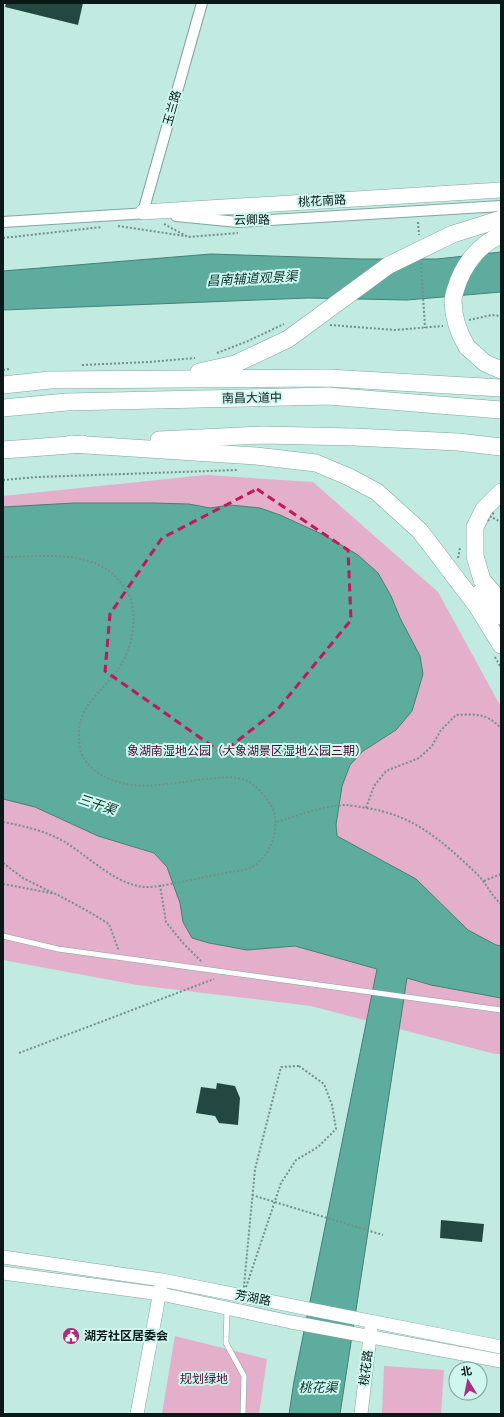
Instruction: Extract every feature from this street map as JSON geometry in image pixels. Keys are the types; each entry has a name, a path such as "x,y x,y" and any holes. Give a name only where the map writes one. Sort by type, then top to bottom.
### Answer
{"highway":[{"path":"3,384 50,380 188,374 235,364 288,339 389,265 453,234 501,219"},
{"path":"501,234 493,238 474,254 460,275 453,298 454,318 467,347 485,363 501,370"},
{"path":"50,380 328,378 501,388"},
{"name":"南昌大道中","path":"3,408 67,402 328,396 501,410"},
{"path":"3,450 71,444 262,435 354,437 458,442 501,447"},
{"path":"71,444 256,456 316,463 349,477 377,492 420,531 472,583 501,616"},
{"path":"501,492 484,509 475,527 475,556 482,580 497,597 501,599"},
{"path":"420,531 477,606 501,645"}],"main road":[{"name":"桃花南路","path":"143,212 501,190"}],"street":[{"name":"玉兰路","path":"143,212 202,3"},
{"name":"云卿路","path":"3,222 143,212 238,222 501,206"},
{"name":"芳湖路","path":"3,1257 162,1280 501,1347"},
{"name":"芳湖路","path":"3,1273 161,1294 291,1322 501,1361"},
{"path":"137,1414 161,1294 162,1280"},
{"name":"桃花路","path":"361,1414 363,1335 372,1322"}],"lane":[{"path":"3,936 58,948 122,958 501,1010"},
{"path":"227,1308 226,1343 244,1376 243,1414"}],"path":[{"path":"418,220 420,239"},
{"path":"3,238 108,226"},
{"path":"116,226 188,237"},
{"path":"421,261 425,328"},
{"path":"3,480 38,477 239,470"},
{"path":"488,521 494,512"},
{"path":"3,557 64,557 84,559 98,563 114,573 130,595 134,622 128,650 119,668 84,710 80,723 80,748 91,768 114,782 125,785 144,786 222,777 246,780 268,799 274,811 277,822 274,838 269,850 249,869 145,887 122,880 63,841 28,827 3,822"},
{"path":"366,808 374,786 386,771 419,758 432,746 441,730 456,715 476,714 491,718 501,728"},
{"path":"277,822 316,809 345,805 366,808 402,817 427,832 450,849 484,881 501,904"},
{"path":"3,862 23,878 86,910 109,924 122,958"},
{"path":"484,881 501,874"},
{"path":"3,884 56,894"},
{"path":"160,885 166,922 182,942 210,970"},
{"path":"19,1053 230,973"},
{"path":"299,1066 324,1084 332,1105 336,1129 318,1147 296,1160 282,1183 243,1296 255,1169 280,1067 299,1066"},
{"path":"252,1195 383,1235"}],"highlighted area":[{"path":"257,489 348,550 351,620 278,709 222,753 105,671 110,614 162,538"}],"green space":[{"name":"象湖南湿地公园（大象湖景区湿地公园三期）","path":"206,475 313,482 438,592 501,707 501,1054 495,1054 311,1006 137,985 3,960 3,496"},
{"name":"规划绿地","path":"175,1336 267,1359 259,1414 162,1414"},
{"path":"384,1366 444,1370 441,1414 382,1414"}],"water":[{"name":"昌南辅道观景渠","path":"501,252 501,292 407,300 308,298 3,310 3,271 211,254 362,259 437,259"},
{"name":"象湖南湿地公园（大象湖景区湿地公园三期）","path":"74,503 189,504 210,508 230,505 260,508 280,515 326,536 358,555 378,573 391,596 400,618 420,656 423,674 412,711 396,730 363,751 350,765 342,786 336,825 337,836 416,879 468,930 496,945 501,946 501,998 431,985 407,978 340,1414 289,1414 294,1381 377,969 295,946 247,950 209,943 192,938 183,922 180,903 167,867 154,853 98,836 35,807 3,799 3,507"}],"building":[{"path":"6,3 83,3 78,25 5,7"},
{"path":"217,1083 235,1086 240,1098 238,1125 219,1123 215,1116 196,1113 201,1087 216,1089"},
{"path":"441,1220 484,1224 482,1242 440,1238"}],"place":[{"name":"湖芳社区居委会","path":"71,1336"}],"water label":[{"name":"三干渠","path":"97,805"},
{"name":"桃花渠","path":"318,1388"}]}
